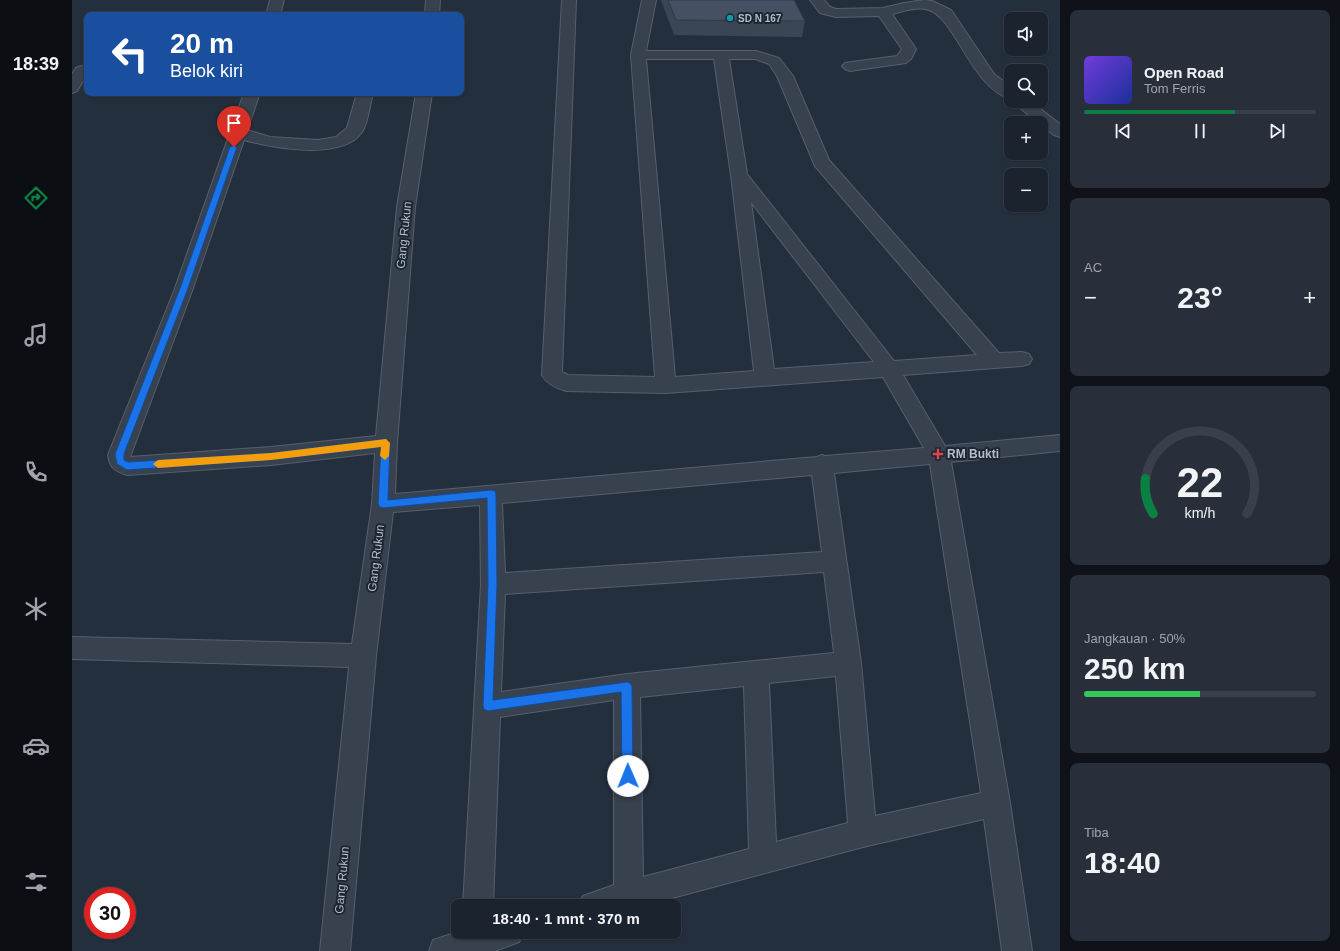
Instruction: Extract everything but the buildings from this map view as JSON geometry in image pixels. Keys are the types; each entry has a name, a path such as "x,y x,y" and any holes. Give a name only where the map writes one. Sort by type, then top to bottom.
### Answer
{"street":[{"path":"274,12 277,0"},
{"path":"432,12 433,0"},
{"path":"569,0 552,375 558,380 566,383 666,385 1022,359"},
{"path":"649,0 638,55 666,385"},
{"path":"817,0 825,10 836,14 883,12 927,4 946,13 988,77 1004,89"},
{"path":"850,66 901,60 906,56 909,49 883,12"},
{"path":"638,55 756,56 774,61 785,76 821,162 994,361"},
{"path":"721,56 739,175 766,378"},
{"path":"72,88 80,71"},
{"path":"251,96 183,291 120,454 120,462 127,466 271,456 386,443"},
{"path":"239,133 269,142 318,145 341,141 355,130 364,96"},
{"name":"Gang Rukun","path":"335,951 363,656 383,504 386,443 406,207 424,96"},
{"path":"1029,108 1060,132"},
{"path":"739,175 883,359 940,455 996,803 1017,951"},
{"path":"383,504 1060,443"},
{"path":"822,464 848,663 862,834"},
{"path":"478,899 488,706 492,584 491,494"},
{"path":"492,584 835,561"},
{"path":"72,648 363,656"},
{"path":"488,706 627,686 848,663"},
{"path":"756,673 763,859"},
{"path":"627,686 629,895"},
{"path":"616,899 763,859 996,803"},
{"path":"444,951 471,939"}],"slow traffic":[{"path":"158,464 271,456 386,443 385,456"}],"place":[{"name":"SD N 167","path":"730,18"},
{"name":"RM Bukti","path":"938,454"}],"route":[{"path":"234,147 183,291 120,454 120,462 127,466 271,456 386,443 383,504 491,494 492,584 488,706 627,686 628,776"}]}
